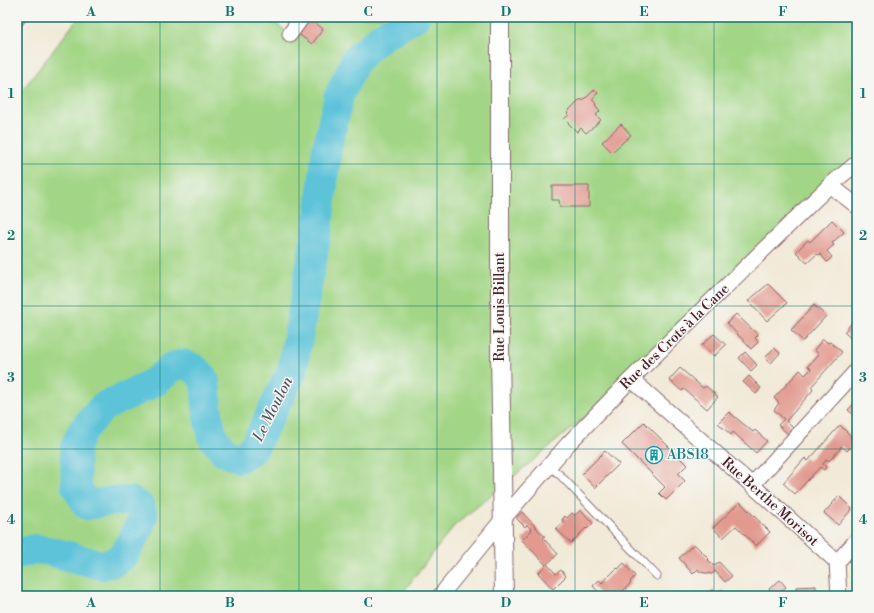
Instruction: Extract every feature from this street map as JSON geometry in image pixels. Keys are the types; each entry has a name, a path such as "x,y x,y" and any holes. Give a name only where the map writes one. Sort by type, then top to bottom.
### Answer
{"street":[{"path":"290,34 302,17"},
{"name":"Rue Louis Billant","path":"500,17 500,350 504,596"},
{"name":"Rue des Crots à la Cane","path":"440,596 502,520 568,444 631,379 830,185 857,163"},
{"path":"830,185 857,206"},
{"path":"752,485 857,370"},
{"name":"Rue Berthe Morisot","path":"631,379 837,562"},
{"path":"839,596 837,562 857,540"}],"lane":[{"path":"549,466 566,481 657,576"}],"green space":[{"path":"79,17 266,17 290,34 302,17 857,17 857,163 631,379 454,526 400,596 17,596 17,97"}],"building":[{"path":"17,17 28,17 17,32"},
{"path":"309,18 323,29 312,44 297,33"},
{"path":"594,90 598,93 592,99 600,111 596,115 601,120 586,133 581,128 577,132 564,119 569,115 567,113 581,99 583,101"},
{"path":"621,124 631,135 612,152 602,142"},
{"path":"552,186 589,186 589,207 560,207 559,200 552,200"},
{"path":"832,220 844,232 832,243 834,245 827,251 832,257 827,262 820,254 817,254 807,263 796,252 808,240 810,242"},
{"path":"768,284 787,303 767,321 748,301"},
{"path":"814,305 826,316 803,341 791,330"},
{"path":"736,314 758,335 755,338 758,342 751,349 727,323"},
{"path":"857,317 857,341 856,343 844,332"},
{"path":"714,334 726,345 714,356 702,345"},
{"path":"823,339 828,343 830,342 842,352 811,387 813,390 786,421 793,428 788,434 778,425 784,419 774,410 779,403 774,398 800,370 805,375 811,369 808,366 819,354 814,350"},
{"path":"774,348 780,353 771,363 765,358"},
{"path":"745,352 757,365 751,371 739,358"},
{"path":"680,368 703,388 706,386 718,397 707,409 684,389 682,391 669,380"},
{"path":"749,376 761,388 756,394 743,382"},
{"path":"857,400 857,418 848,410"},
{"path":"729,412 753,432 755,430 767,441 756,453 733,432 731,435 718,423"},
{"name":"ABS18","path":"644,422 687,465 678,474 685,481 666,500 659,493 665,487 622,444"},
{"path":"840,425 855,442 847,451 841,446 829,461 827,459 823,464 826,467 824,470 820,467 795,494 783,483 805,458 808,461"},
{"path":"605,451 619,464 595,488 582,474"},
{"path":"839,496 852,509 838,525 824,513"},
{"path":"740,502 770,532 756,546 736,526 723,538 713,528"},
{"path":"581,510 593,523 571,543 556,529 564,522 562,520 565,516 567,518 572,513 575,515"},
{"path":"522,512 545,536 543,538 558,554 547,564 556,574 561,570 566,576 553,589 538,573 546,565 522,540 532,530 527,525 525,527 517,519"},
{"path":"694,544 714,566 719,562 732,576 725,582 715,571 712,574 700,572 698,569 693,574 679,558"},
{"path":"624,563 635,576 630,582 631,583 618,596 602,596 593,586 599,580 602,583"},
{"path":"780,580 786,587 775,596 769,589"},
{"path":"816,586 816,596 796,596 796,587"},
{"path":"713,590 717,594 722,590 727,596 707,596"}],"waterway":[{"name":"Le Moulon","path":"17,554 34,549 49,551 101,565 112,563 123,556 143,517 140,507 131,501 112,501 87,505 76,486 75,447 83,430 103,407 156,381 172,367 183,364 195,369 201,375 205,382 208,417 213,438 225,452 239,458 253,449 292,371 318,226 327,148 339,96 356,59 382,36 415,17"}],"place":[{"name":"ABS18","path":"654,455"}]}
